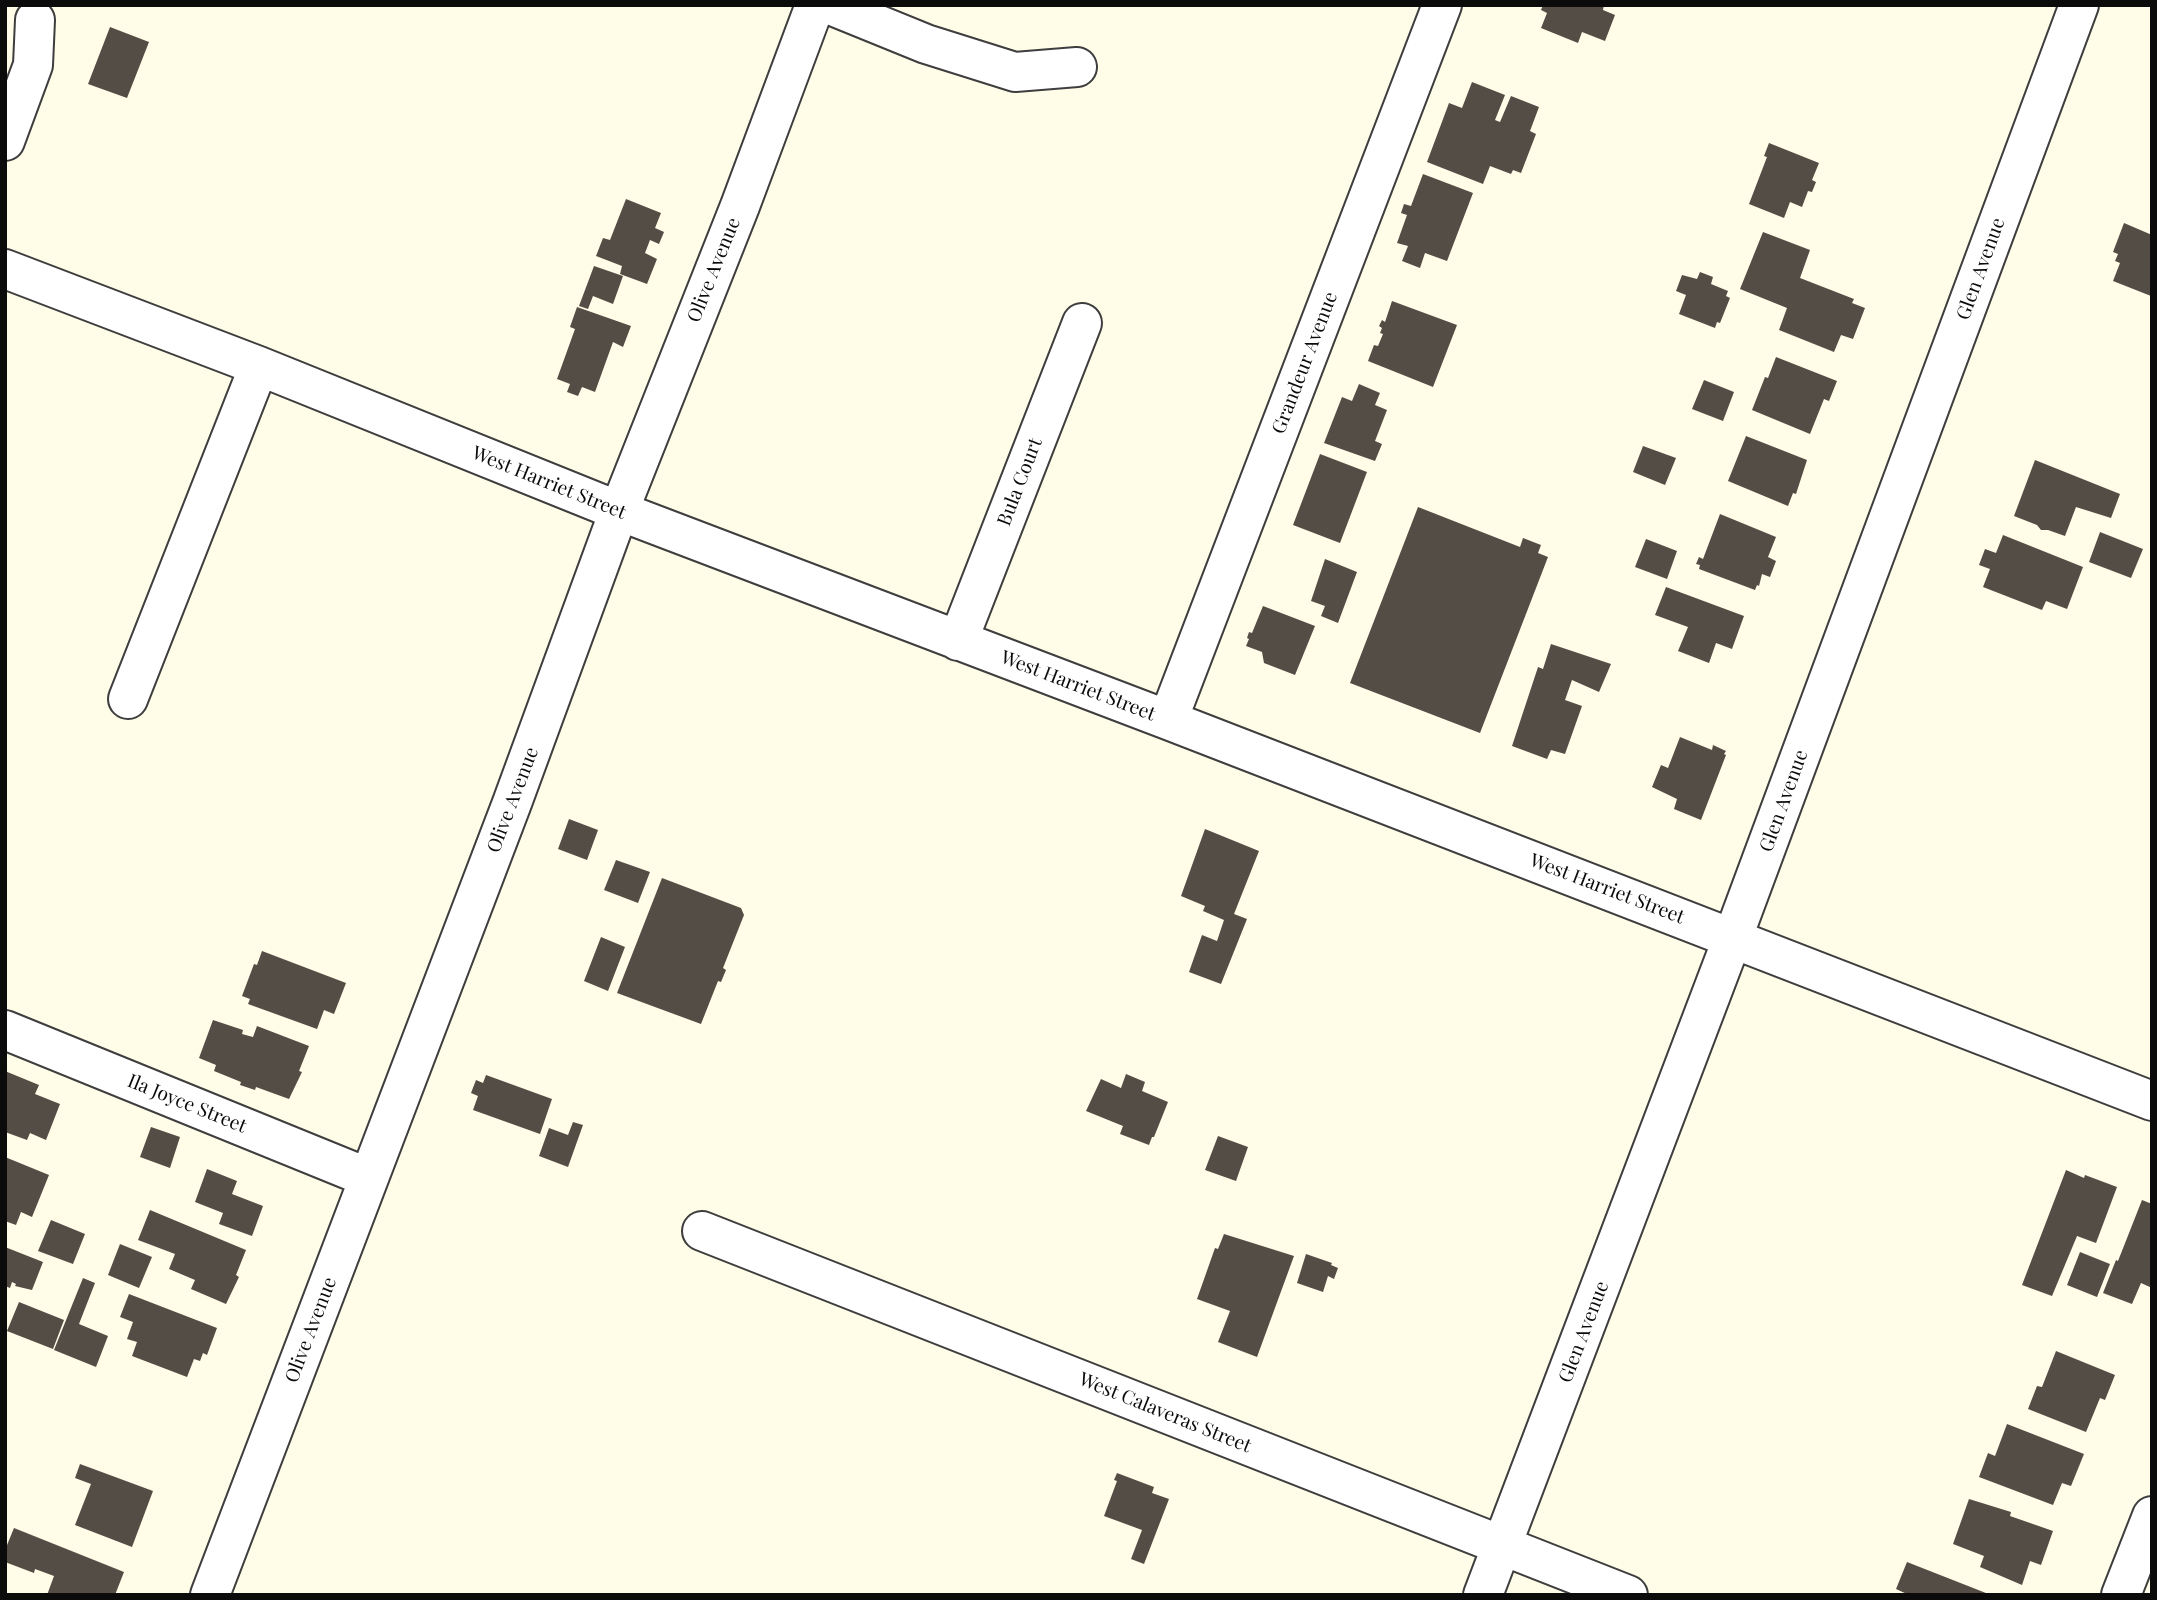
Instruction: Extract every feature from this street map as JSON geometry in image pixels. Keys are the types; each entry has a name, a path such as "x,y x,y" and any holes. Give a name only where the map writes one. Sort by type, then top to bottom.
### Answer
{"street":[{"name":"Olive Avenue","path":"210,1595 512,803 619,511 740,206 816,5"},
{"path":"830,5 926,44 1016,72 1077,67"},
{"name":"Grandeur Avenue","path":"1168,720 1442,5"},
{"name":"Glen Avenue","path":"1483,1595 1733,937 2079,5"},
{"path":"5,141 33,65 35,20"},
{"name":"West Harriet Street","path":"5,269 259,366 619,511 1733,937 2152,1101"},
{"name":"Bula Court","path":"958,641 1082,323"},
{"path":"128,699 259,366"},
{"name":"Ila Joyce Street","path":"5,1030 369,1178"},
{"name":"West Calaveras Street","path":"702,1230 1628,1595"},
{"path":"2121,1595 2152,1516"}],"building":[{"path":"1543,5 1604,5 1603,10 1615,15 1605,41 1582,32 1578,43 1541,28 1547,13 1541,10"},
{"path":"110,27 149,42 127,98 88,84"},
{"path":"1472,82 1505,95 1495,120 1500,122 1511,96 1539,107 1530,131 1536,134 1521,173 1513,170 1511,174 1490,166 1483,184 1427,162 1449,103 1462,108"},
{"path":"1769,143 1819,163 1812,180 1816,182 1812,192 1808,191 1802,207 1790,202 1784,218 1749,204 1767,157 1764,156"},
{"path":"1423,174 1473,193 1447,261 1425,253 1420,268 1402,261 1408,246 1397,243 1407,215 1401,213 1404,204 1411,206"},
{"path":"626,199 661,213 655,228 664,232 659,244 650,240 645,253 657,259 647,284 620,274 622,266 596,256 603,238 610,240"},
{"path":"2124,223 2152,235 2151,296 2113,281 2120,263 2115,261 2118,254 2113,252"},
{"path":"1763,232 1810,250 1800,278 1854,299 1852,303 1865,308 1853,339 1841,335 1834,352 1779,330 1787,308 1740,289"},
{"path":"594,266 623,276 613,304 593,296 588,309 579,306"},
{"path":"1700,272 1713,277 1711,284 1728,291 1726,296 1730,298 1720,323 1717,322 1715,328 1679,314 1686,295 1676,291 1682,275 1697,279"},
{"path":"1392,301 1457,325 1433,387 1368,361 1374,345 1378,346 1383,334 1380,333 1382,328 1379,326 1382,320 1385,322"},
{"path":"577,307 631,326 623,347 613,342 595,392 582,387 578,396 567,392 570,384 557,379 575,329 570,327"},
{"path":"1776,357 1837,381 1829,401 1824,399 1810,434 1752,410"},
{"path":"1704,380 1734,392 1723,421 1692,409"},
{"path":"1359,384 1380,393 1375,405 1387,410 1375,441 1382,444 1375,461 1324,443 1342,397 1352,401"},
{"path":"1746,436 1807,460 1796,494 1793,493 1788,506 1728,481"},
{"path":"1643,446 1676,458 1665,485 1633,472"},
{"path":"1320,454 1367,472 1340,543 1293,525"},
{"path":"2035,460 2120,494 2111,518 2076,507 2065,536 2041,530 2037,525 2014,516"},
{"path":"1418,507 1520,547 1523,538 1541,545 1538,553 1548,557 1480,733 1350,683"},
{"path":"1720,514 1776,537 1768,557 1776,561 1770,577 1762,574 1755,590 1699,569 1700,565 1696,564 1699,557 1703,559"},
{"path":"2100,532 2143,549 2131,578 2089,562"},
{"path":"2003,535 2083,567 2067,609 2046,601 2042,610 1983,587 1990,569 1979,565 1985,549 1996,553"},
{"path":"1646,539 1677,551 1667,579 1635,567"},
{"path":"1325,559 1357,572 1338,623 1321,616 1325,606 1311,601"},
{"path":"1666,587 1744,616 1732,649 1716,643 1709,663 1678,651 1688,627 1655,615"},
{"path":"1263,606 1315,626 1295,675 1264,663 1262,652 1246,646 1249,632 1252,633"},
{"path":"1551,644 1611,664 1599,692 1572,680 1565,700 1582,706 1565,754 1551,750 1547,759 1512,746 1538,667 1543,669"},
{"path":"1680,737 1712,750 1713,745 1726,751 1701,820 1674,809 1677,799 1652,787 1661,765 1668,768"},
{"path":"569,819 598,830 587,860 558,849"},
{"path":"1205,829 1259,851 1234,914 1247,919 1221,984 1189,972 1202,935 1217,941 1224,920 1203,911 1205,906 1181,896"},
{"path":"616,860 650,872 638,903 604,890"},
{"path":"662,878 741,908 744,915 723,968 726,970 721,982 718,981 701,1024 617,993"},
{"path":"601,937 625,947 608,991 584,981"},
{"path":"262,951 346,983 334,1014 324,1010 317,1029 248,1004 250,999 242,996"},
{"path":"213,1020 243,1030 242,1034 253,1037 257,1026 309,1046 299,1071 302,1072 289,1099 256,1087 255,1090 240,1085 241,1082 214,1071 216,1065 199,1058"},
{"path":"5,1071 39,1085 35,1094 60,1104 46,1140 30,1133 27,1140 5,1132"},
{"path":"1126,1074 1145,1082 1142,1091 1168,1102 1149,1145 1120,1134 1123,1126 1086,1111 1101,1079 1121,1088"},
{"path":"486,1075 552,1099 540,1134 473,1110 478,1096 471,1093 476,1080 483,1083"},
{"path":"573,1122 583,1125 568,1167 539,1156 549,1128 568,1135"},
{"path":"151,1127 180,1137 170,1168 140,1157"},
{"path":"1218,1136 1248,1147 1236,1181 1205,1170"},
{"path":"5,1157 49,1175 32,1217 21,1212 16,1225 5,1221"},
{"path":"207,1169 237,1181 232,1194 263,1206 252,1236 219,1224 223,1213 195,1202"},
{"path":"2066,1170 2117,1187 2096,1243 2077,1236 2052,1296 2022,1285"},
{"path":"2142,1200 2152,1204 2152,1288 2141,1283 2132,1304 2103,1293"},
{"path":"150,1210 246,1250 236,1275 239,1277 226,1304 191,1289 195,1280 169,1269 175,1254 138,1240"},
{"path":"51,1220 85,1234 73,1264 38,1251"},
{"path":"1224,1234 1294,1256 1257,1357 1218,1342 1230,1311 1197,1299 1215,1248 1218,1249"},
{"path":"120,1244 152,1257 139,1288 108,1275"},
{"path":"5,1247 43,1262 32,1290 15,1286 12,1282 10,1288 5,1286"},
{"path":"2080,1252 2110,1264 2097,1297 2067,1285"},
{"path":"1306,1254 1332,1263 1331,1265 1338,1268 1334,1279 1328,1276 1323,1292 1297,1283"},
{"path":"83,1278 95,1283 79,1324 108,1336 96,1367 54,1350"},
{"path":"129,1294 217,1328 207,1355 203,1353 200,1361 194,1359 187,1377 132,1356 137,1342 127,1339 133,1322 120,1317"},
{"path":"19,1302 64,1320 53,1349 7,1331"},
{"path":"2056,1351 2115,1375 2105,1400 2100,1398 2086,1432 2028,1409 2037,1386 2042,1387"},
{"path":"2007,1424 2084,1454 2071,1486 2062,1483 2053,1505 1979,1477 1988,1453 1995,1456"},
{"path":"80,1464 153,1491 132,1547 75,1525 91,1484 75,1478"},
{"path":"1117,1473 1154,1487 1152,1493 1169,1499 1144,1564 1131,1559 1142,1530 1104,1516 1117,1481 1114,1480"},
{"path":"1969,1499 2011,1512 2010,1516 2053,1531 2041,1565 2030,1561 2022,1585 1980,1567 1984,1556 1953,1544"},
{"path":"14,1528 124,1572 115,1595 47,1595 54,1576 35,1569 34,1573 5,1562 5,1550"},
{"path":"1907,1562 1991,1595 1909,1595 1896,1589"}]}
